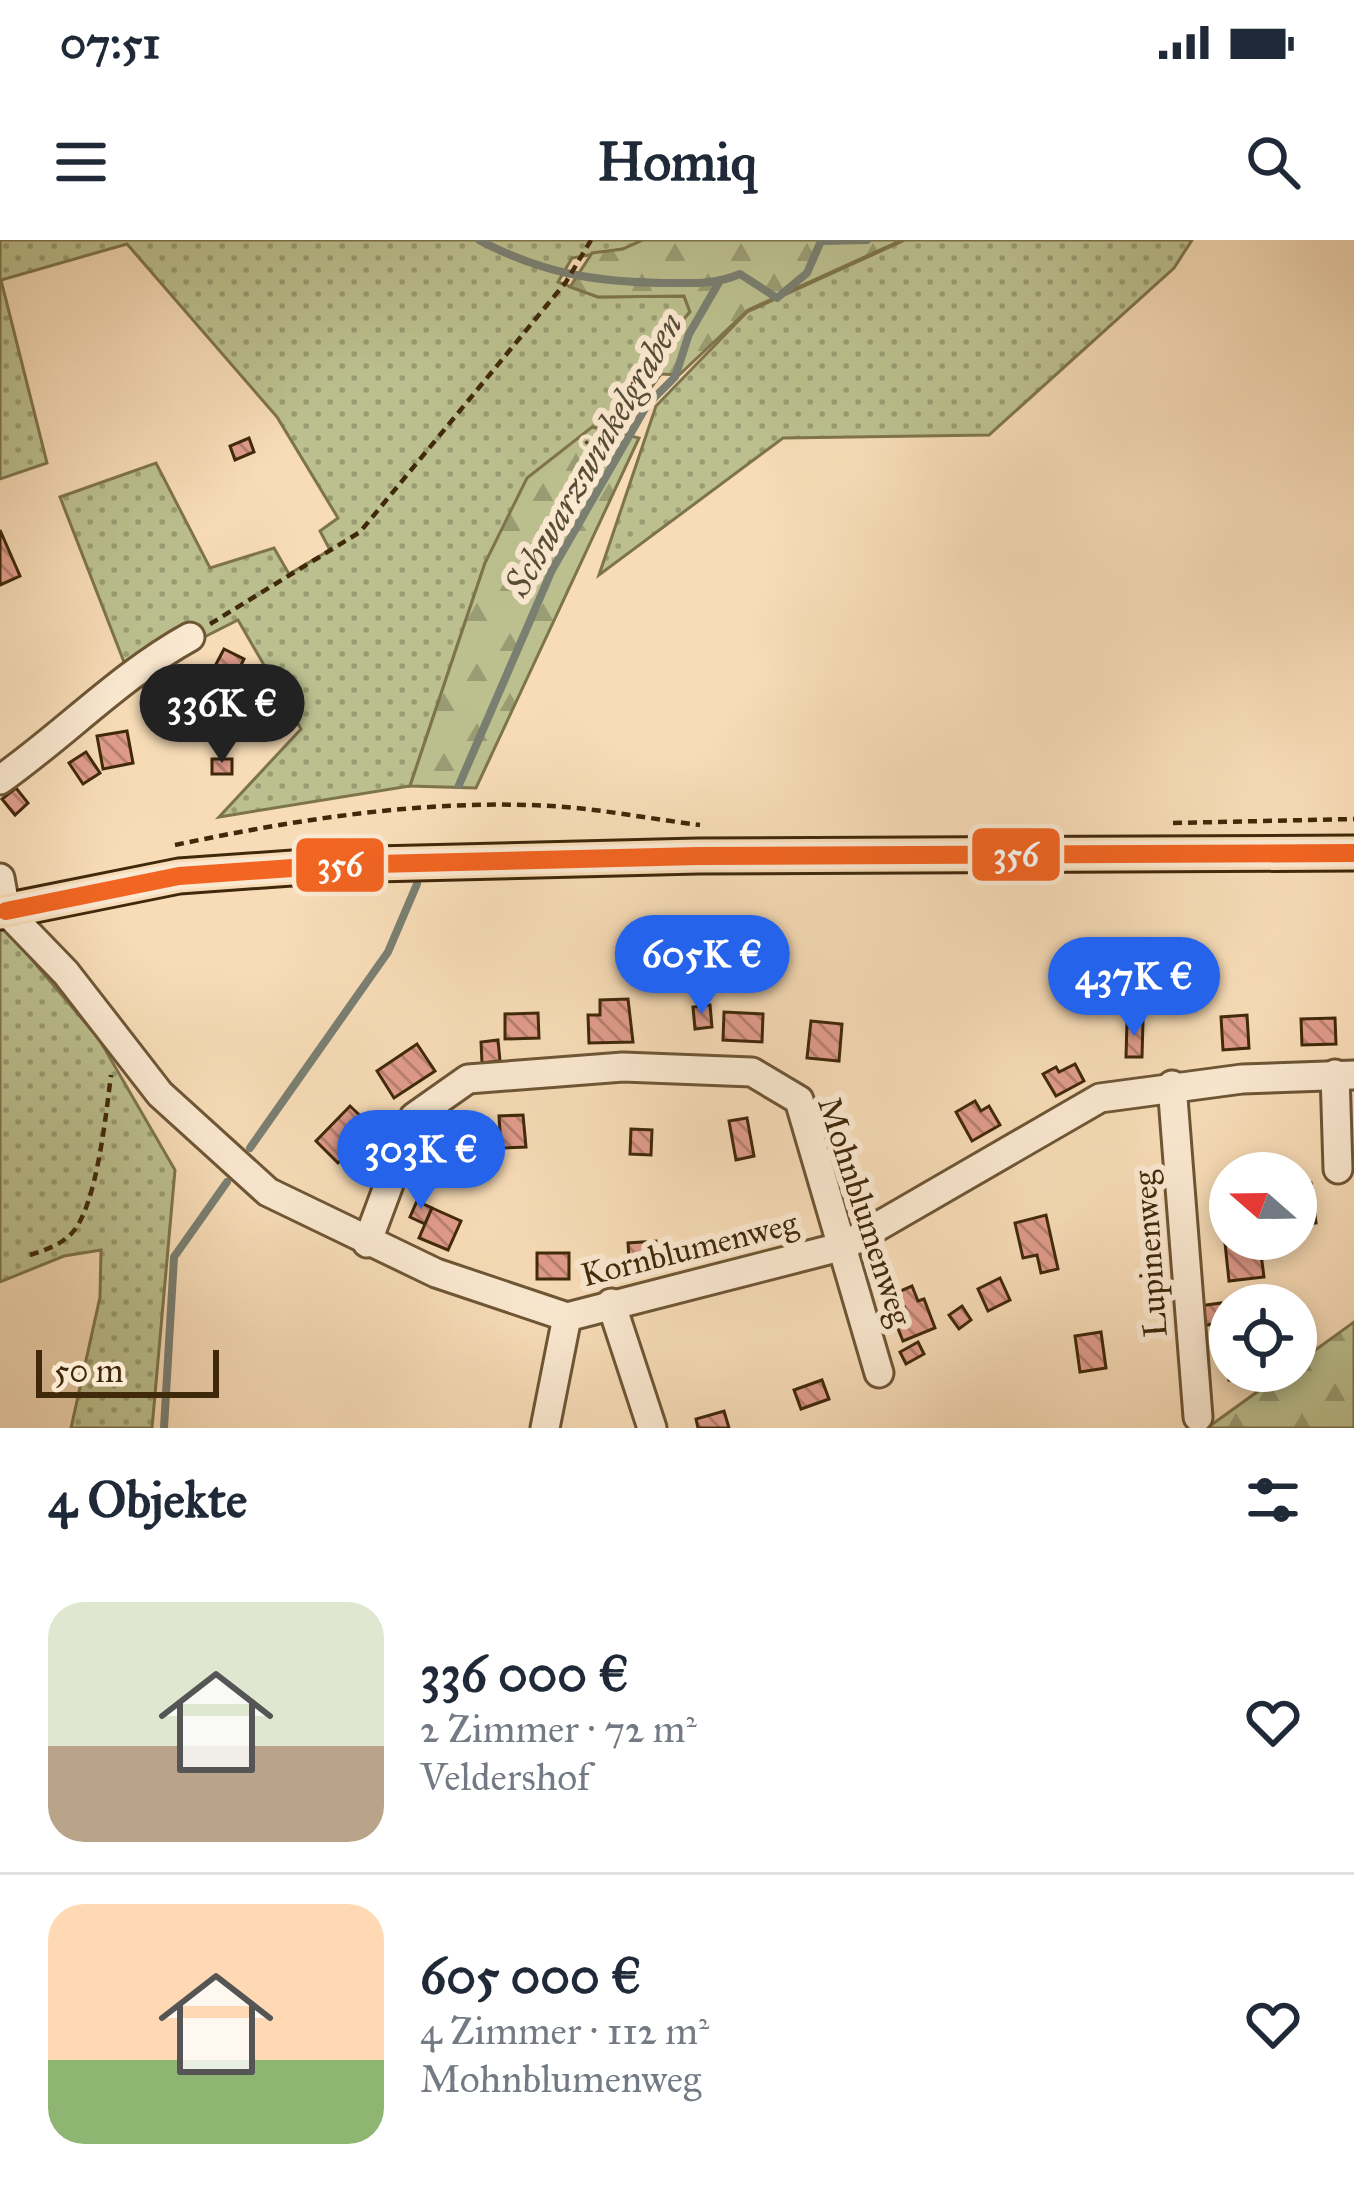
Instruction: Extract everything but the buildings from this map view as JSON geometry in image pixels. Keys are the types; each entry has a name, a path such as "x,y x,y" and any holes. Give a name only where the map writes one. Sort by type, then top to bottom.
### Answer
{"main road":[{"path":"2,900 179,876 334,865 698,856 1354,854"}],"street":[{"path":"0,780 150,659 190,637"},
{"name":"Kornblumenweg","path":"2,900 160,1094 268,1192 436,1273 567,1317 844,1246 1100,1098 1172,1085 1345,1075"},
{"name":"Mohnblumenweg","path":"367,1243 414,1117 468,1079 623,1067 752,1072 800,1100 879,1373"},
{"path":"1338,1169 1345,1075"},
{"name":"Lupinenweg","path":"1172,1085 1198,1417"},
{"path":"611,1303 652,1428"},
{"path":"545,1428 567,1317"}],"path":[{"path":"190,637 360,532 566,282 591,240"},
{"path":"30,1256 74,1232 83,1215 98,1160 112,1073"}],"green space":[{"path":"0,240 643,240 623,249 572,258 558,282 598,297 684,296 690,312 659,348 661,374 618,433 592,428 485,563 410,786 219,817 301,729 238,620 129,675 60,497 156,463 210,568 274,548 289,574 330,550 320,531 338,518 277,417 127,244 1,280 47,463 0,479"},
{"path":"643,240 902,240 748,310 679,375 661,374 659,348 690,312 684,296 598,297 570,287 592,253 623,249"},
{"path":"905,240 1192,240 1174,268 989,435 783,438 599,575 656,406 747,312"},
{"path":"592,427 639,438 476,788 410,786 485,563 527,478"},
{"path":"6,929 99,1039 175,1170 152,1428 71,1428 100,1297 101,1250 64,1256 0,1282 0,931"},
{"path":"1354,1322 1354,1428 1207,1428 1257,1392 1317,1392 1317,1349"}],"waterway":[{"path":"479,240 547,268 591,278 693,283 740,274 777,298 807,273 821,241 867,240"},
{"name":"Schwarzwinkelgraben","path":"459,785 552,570 647,405 675,377 689,334 718,284"},
{"name":"Schwarzwinkelgraben","path":"250,1148 388,952 417,884"},
{"name":"Schwarzwinkelgraben","path":"164,1428 174,1257 227,1182"}],"transit line":[{"name":"356","path":"6,911 179,876 334,865 698,856 1354,853"}]}
